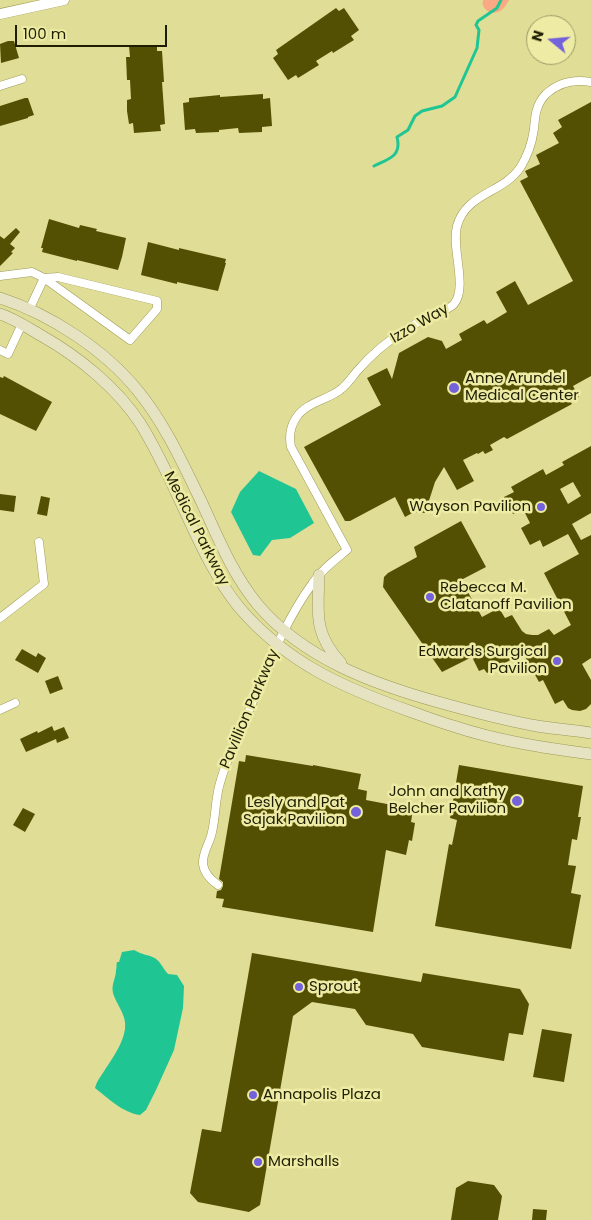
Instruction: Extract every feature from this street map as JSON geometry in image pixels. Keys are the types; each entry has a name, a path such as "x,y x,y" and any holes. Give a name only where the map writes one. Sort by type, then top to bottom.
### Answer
{"main road":[{"name":"Medical Parkway","path":"0,298 56,324 103,356 138,391 160,421 181,460 238,579 258,606 284,631 320,656 348,670 378,683 420,697 455,707 536,725 591,733"},
{"name":"Medical Parkway","path":"0,314 22,324 64,349 113,390 126,404 157,452 205,554 220,581 257,627 277,645 304,664 357,692 454,727 543,747 591,754"},
{"path":"319,575 318,605 320,628 328,647 348,670"}],"street":[{"path":"0,14 64,0"},
{"path":"0,86 22,79"},
{"name":"Izzo Way","path":"348,550 291,447 289,438 296,418 303,410 340,390 384,344 420,322 454,305 458,294 460,277 455,238 460,218 469,205 507,181 519,170 530,147 534,130 534,116 544,96 560,84 579,80 591,82"},
{"path":"0,276 32,272 44,278 130,340 157,309 157,301 58,277 44,278"},
{"path":"29,310 44,278"},
{"path":"0,350 8,354 22,324"},
{"path":"0,618 44,584 39,542"},
{"name":"Pavillion Parkway","path":"218,885 211,880 203,866 211,839 220,782 228,760 284,631 319,575 348,550"},
{"path":"0,710 15,703"}],"shaded area":[{"path":"483,0 509,0 502,10 490,13 483,6"},
{"path":"259,471 296,489 314,523 290,538 272,540 260,556 253,555 231,512 240,492"},
{"path":"134,950 157,959 168,974 177,975 184,986 183,1008 174,1050 146,1110 140,1115 122,1108 95,1088 118,1049 124,1034 125,1019 113,993 113,987 117,962 119,962 122,952"}],"building":[{"path":"336,8 339,11 344,8 359,30 351,36 354,40 316,61 319,65 298,78 296,75 288,80 273,58 278,54 276,50"},
{"path":"14,41 19,58 1,63 0,44"},
{"path":"157,45 157,51 162,51 165,124 160,125 161,131 134,133 133,123 129,124 127,111 127,100 131,99 130,80 127,80 126,57 130,57 129,46"},
{"path":"263,94 263,99 270,98 272,126 262,127 262,132 239,133 238,128 219,130 219,132 196,133 195,129 185,130 183,103 189,102 189,98"},
{"path":"28,98 34,115 0,126 0,106"},
{"path":"591,102 591,376 573,386 579,397 570,401 572,404 507,439 504,437 490,445 493,450 485,454 483,451 477,453 463,460 474,481 457,490 444,467 435,482 425,513 414,512 405,517 395,497 350,521 345,521 304,447 381,405 367,378 387,368 392,379 399,353 428,337 442,341 446,349 462,340 459,334 484,320 487,324 507,312 496,292 515,281 528,305 573,281 520,181 528,177 525,171 540,164 536,155 559,143 553,133 562,127 558,120"},
{"path":"49,219 79,228 80,225 97,229 96,231 126,238 118,270 42,252 43,248 41,248"},
{"path":"16,228 20,232 10,244 15,248 11,252 13,253 0,266 0,236 4,239"},
{"path":"148,242 226,259 218,291 141,275"},
{"path":"4,376 52,402 36,431 0,414 0,377 3,378"},
{"path":"591,446 591,513 572,524 581,540 591,535 591,658 582,664 591,680 591,704 586,709 580,711 568,708 563,700 555,704 543,680 539,682 523,653 487,673 484,669 479,671 472,657 442,672 383,587 384,577 388,573 417,557 414,547 461,521 486,567 461,580 482,617 499,608 505,618 512,615 522,631 532,635 538,635 549,629 554,635 571,625 544,573 579,554 568,534 543,547 540,540 530,545 521,528 530,523 523,509 513,514 504,497 514,492 511,487 543,469 546,475 564,465 562,462","holes":["573,482 581,496 568,504 560,489"]},
{"path":"0,494 16,496 14,512 0,510"},
{"path":"41,496 50,498 47,516 37,514"},
{"path":"22,649 36,657 38,653 46,658 38,673 15,660"},
{"path":"58,676 63,689 50,694 45,681"},
{"path":"52,726 54,731 64,727 69,738 57,743 56,739 26,752 20,739"},
{"path":"246,755 361,774 358,789 367,791 366,800 413,809 411,822 415,823 412,841 409,840 406,855 386,850 373,932 222,907 224,899 216,898 217,891 221,890 223,886 223,882 219,879 239,761 245,762"},
{"path":"459,765 583,786 578,817 581,817 577,840 572,839 568,865 576,866 571,893 581,895 571,949 435,926 449,844 452,845 457,820 450,818"},
{"path":"23,808 35,814 25,832 13,825"},
{"name":"Annapolis Plaza","path":"252,953 421,982 423,973 520,989 529,1004 523,1035 509,1033 504,1061 422,1047 413,1034 366,1025 355,1009 312,1002 293,1016 260,1205 249,1212 198,1202 190,1193 202,1129 221,1132"},
{"path":"542,1029 572,1034 564,1082 533,1077"},
{"path":"468,1181 494,1185 502,1196 498,1220 451,1220 456,1188"},
{"path":"533,1209 547,1210 546,1220 532,1220"}],"waterway":[{"path":"374,166 389,159 396,153 397,137 408,130 415,116 422,111 442,106 455,97 477,48 479,30 476,25 478,21 497,8 501,0"}],"place":[{"name":"Anne Arundel Medical Center","path":"454,388"},
{"name":"Wayson Pavilion","path":"541,507"},
{"name":"Rebecca M. Clatanoff Pavilion","path":"430,597"},
{"name":"Edwards Surgical Pavilion","path":"557,661"},
{"name":"John and Kathy Belcher Pavilion","path":"517,801"},
{"name":"Lesly and Pat Sajak Pavilion","path":"356,812"},
{"name":"Sprout","path":"299,987"},
{"name":"Annapolis Plaza","path":"253,1095"},
{"name":"Marshalls","path":"258,1162"}]}
